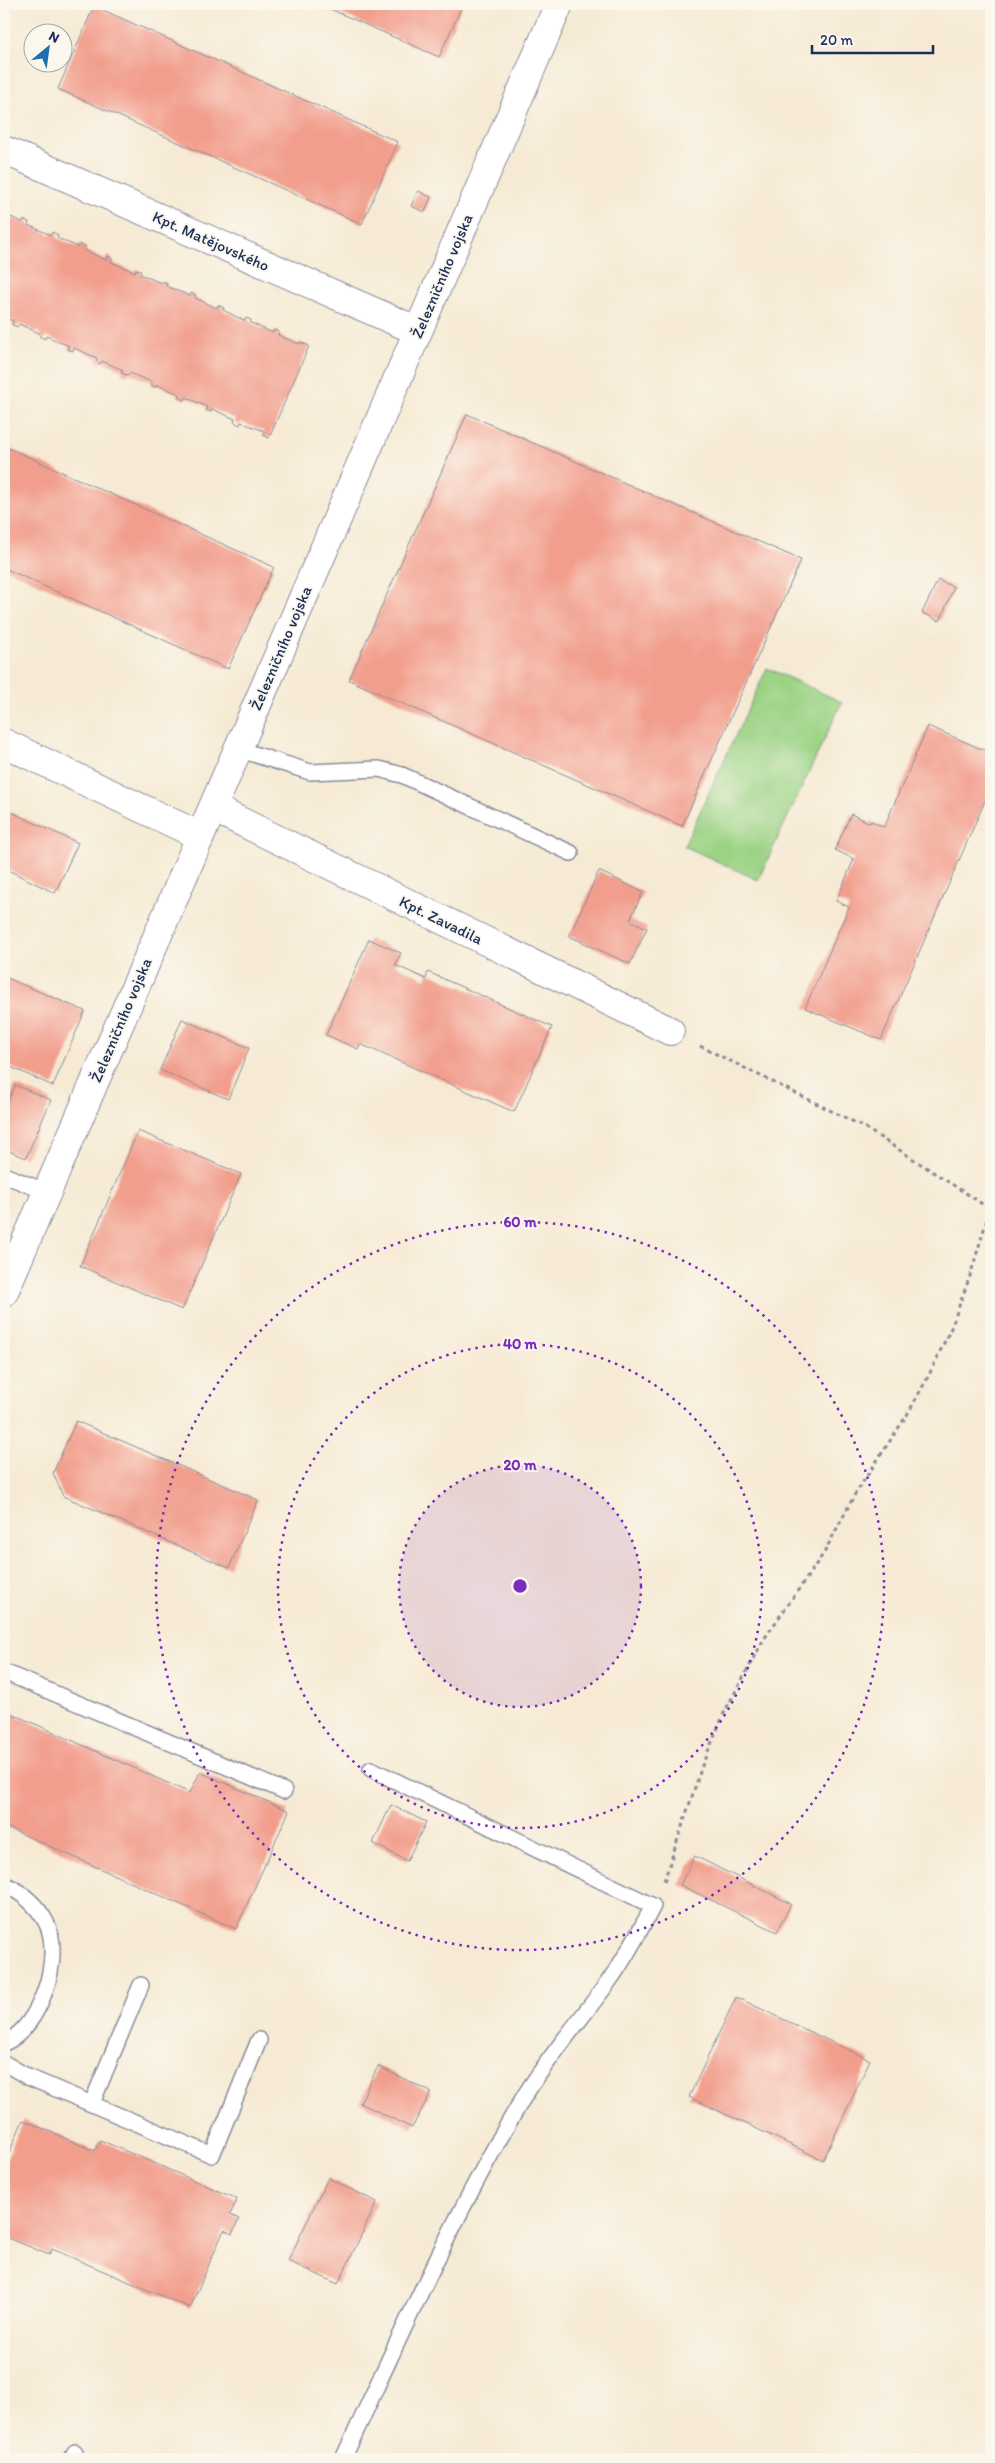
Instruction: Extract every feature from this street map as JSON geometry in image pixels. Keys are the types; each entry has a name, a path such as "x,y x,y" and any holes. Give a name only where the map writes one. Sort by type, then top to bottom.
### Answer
{"street":[{"name":"Železničního vojska","path":"4,1292 559,4"},
{"name":"Kpt. Matějovského","path":"4,150 418,331"},
{"path":"4,742 200,836"},
{"name":"Kpt. Zavadila","path":"213,808 670,1031"}],"lane":[{"path":"238,749 310,772 379,770 402,775 571,852"},
{"path":"4,1176 47,1192"},
{"path":"4,1672 284,1791"},
{"path":"343,2459 424,2288 520,2103 540,2070 610,1980 628,1953 653,1906 371,1770"},
{"path":"4,1884 14,1889 35,1906 47,1924 53,1947 45,1993 20,2032 4,2043"},
{"path":"92,2103 141,1985"},
{"path":"4,2063 28,2076 212,2154 259,2040"}],"path":[{"path":"653,1906 667,1874 703,1763 725,1711 764,1639 824,1552 859,1486 907,1415 928,1377 951,1328 991,1209 864,1127 670,1031"}],"green space":[{"path":"767,668 842,702 758,880 684,846"}],"building":[{"path":"319,4 463,4 439,57"},
{"path":"94,6 398,142 362,224 58,89 65,72 72,72 72,57"},
{"path":"418,191 431,197 425,212 411,206"},
{"path":"4,214 22,222 24,220 29,222 28,225 51,235 52,232 58,235 57,238 78,247 79,244 86,247 84,250 106,260 107,256 112,258 111,262 135,272 136,269 141,271 140,274 161,283 162,281 167,283 166,286 190,296 191,293 196,296 195,298 217,308 218,305 224,308 223,310 245,321 246,318 251,320 251,323 273,333 274,330 279,332 278,335 309,346 269,438 263,435 264,431 241,422 240,425 234,422 235,419 212,409 211,412 206,410 207,407 186,397 185,400 178,397 179,394 157,385 156,387 151,385 152,382 129,373 127,375 121,373 123,370 102,361 100,364 96,361 97,358 74,348 73,351 67,349 69,346 46,336 45,339 39,336 41,334 19,324 17,327 12,325 13,321 4,317"},
{"path":"467,414 801,560 682,826 349,680"},
{"path":"4,446 274,567 228,669 4,568"},
{"path":"938,580 954,587 940,621 922,613"},
{"path":"928,726 991,753 991,787 881,1040 805,1008 849,907 836,901 854,859 835,850 851,814 884,827"},
{"path":"11,812 78,843 55,893 4,868 4,828"},
{"path":"599,871 643,892 630,920 647,928 630,964 569,936"},
{"path":"369,939 401,953 395,965 426,979 428,972 552,1027 514,1112 360,1044 358,1049 326,1035"},
{"path":"7,978 85,1011 53,1086 4,1064 4,984"},
{"path":"182,1019 249,1048 228,1099 160,1070"},
{"path":"15,1085 51,1100 26,1158 4,1149 4,1112"},
{"path":"138,1131 241,1174 182,1310 80,1266"},
{"path":"76,1421 258,1500 229,1568 63,1496 53,1473"},
{"path":"4,1710 190,1793 200,1772 289,1811 236,1929 4,1826"},
{"path":"391,1805 426,1822 407,1861 373,1843"},
{"path":"695,1856 791,1904 777,1932 680,1885"},
{"path":"736,1997 870,2060 823,2160 689,2097"},
{"path":"378,2066 431,2092 412,2128 360,2103"},
{"path":"23,2120 95,2151 100,2140 237,2199 230,2215 239,2219 232,2234 224,2230 190,2308 52,2249 49,2255 4,2236 4,2165"},
{"path":"328,2178 377,2202 338,2284 288,2261"}]}
